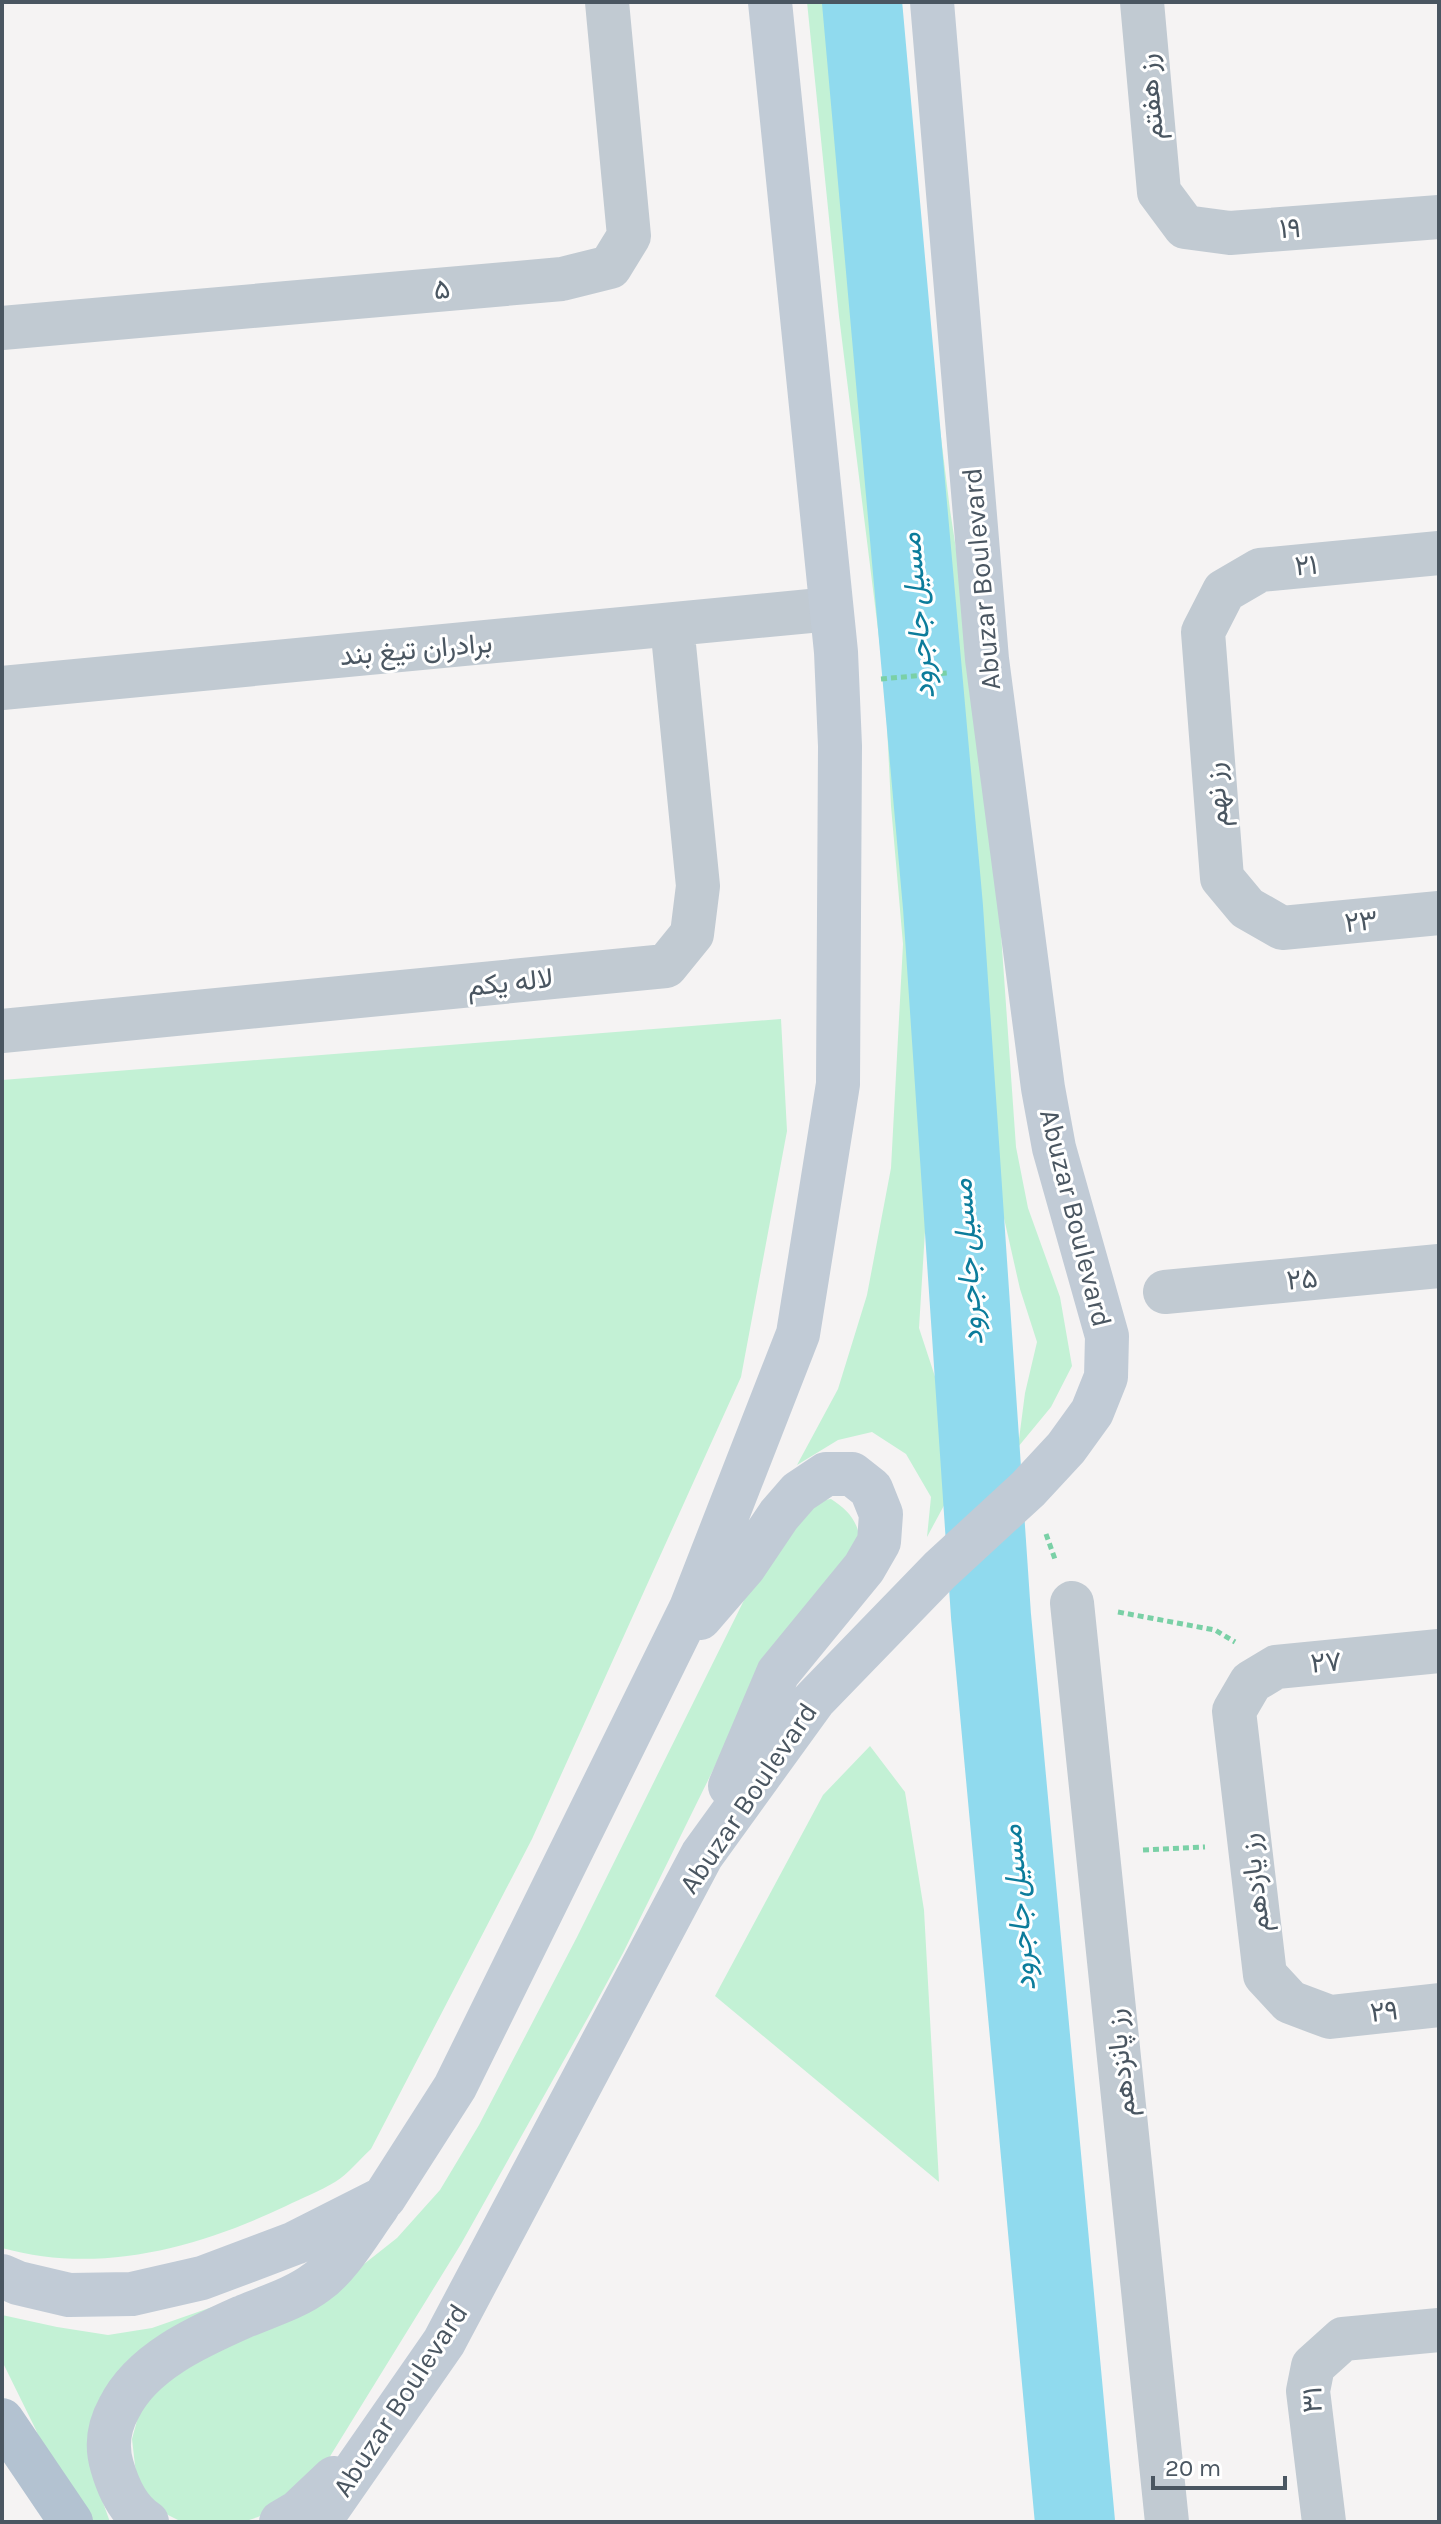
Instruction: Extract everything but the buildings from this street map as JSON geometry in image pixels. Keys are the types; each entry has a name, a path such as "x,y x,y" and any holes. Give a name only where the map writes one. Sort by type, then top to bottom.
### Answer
{"main road":[{"path":"147,2522 137,2516 118,2485 108,2453 112,2422 127,2392 180,2348 279,2304 319,2282 384,2198 455,2087 691,1608 798,1334 838,1084 840,746 836,652 770,2"},
{"name":"Abuzar Boulevard","path":"319,2522 444,2342 702,1855 814,1700 940,1570 1028,1489 1066,1448 1092,1412 1106,1377 1107,1336 1054,1148 1041,1073 987,659 932,2"},
{"path":"667,1658 744,1567 779,1515 799,1492 826,1474 852,1474 871,1489 881,1514 879,1542 864,1568 778,1673 702,1855"},
{"path":"2,2276 69,2295 132,2294 202,2278 295,2243 384,2198"},
{"path":"281,2522 298,2512 328,2485 444,2342"},
{"path":"2,2420 71,2522"}],"street":[{"name":"۵","path":"2,328 562,279 610,267 629,236 607,2"},
{"name":"رز هفتم","path":"1142,2 1159,192"},
{"name":"۱۹","path":"1159,192 1185,227 1230,233 1439,217"},
{"name":"۲۱","path":"1203,632 1224,591 1260,570 1439,553"},
{"name":"برادران تیغ بند","path":"2,688 831,609"},
{"name":"لاله یکم","path":"2,1031 666,966 692,934 698,886 672,625"},
{"name":"رز نهم","path":"1203,632 1222,878 1247,908 1282,928"},
{"name":"۲۳","path":"1282,928 1439,913"},
{"name":"۲۵","path":"1165,1292 1439,1266"},
{"name":"رز پانزدهم","path":"1072,1603 1167,2522"},
{"name":"۲۷","path":"1234,1711 1251,1682 1276,1667 1439,1651"},
{"name":"رز یازدهم","path":"1234,1711 1265,1975 1290,2002 1330,2017"},
{"name":"۲۹","path":"1330,2017 1439,2005"},
{"name":"۳۱","path":"1324,2522 1308,2391 1313,2366 1343,2339 1439,2330"}],"path":[{"path":"880,679 948,672"},
{"path":"1028,1489 1072,1603 1215,1630 1276,1667"},
{"path":"1098,1853 1250,1844"}],"green space":[{"path":"807,2 893,2 896,57 950,510 989,763 1016,1147 1028,1208 1060,1297 1072,1366 1051,1407 1018,1447 1025,1393 1037,1342 1020,1289 999,1196 983,982 913,773 938,1164 925,1231 919,1328 944,1404 952,1453 948,1498 927,1537 931,1497 906,1454 872,1432 838,1440 797,1465 838,1389 867,1295 891,1168 903,944 885,686 839,316"},
{"path":"781,1019 787,1131 741,1377 532,1839 371,2149 335,2182 252,2221 183,2245 111,2258 75,2259 38,2256 2,2248 2,1080"},
{"path":"831,1499 851,1517 860,1541 749,1697 591,2012 461,2244 329,2458 298,2493 258,2517 243,2522 182,2522 168,2515 146,2495 136,2474 132,2439 141,2406 182,2368 340,2283 397,2238 440,2190 479,2125 577,1937 757,1574 818,1501"},
{"path":"870,1746 905,1792 924,1910 939,2182 715,1996 823,1795"},
{"path":"293,2279 196,2321 93,2475 110,2522 83,2522 48,2461 2,2361 2,2315 108,2335 152,2328"}],"waterway":[{"name":"مسیل جاجرود","path":"862,2 943,907 991,1616 1075,2522"}]}
